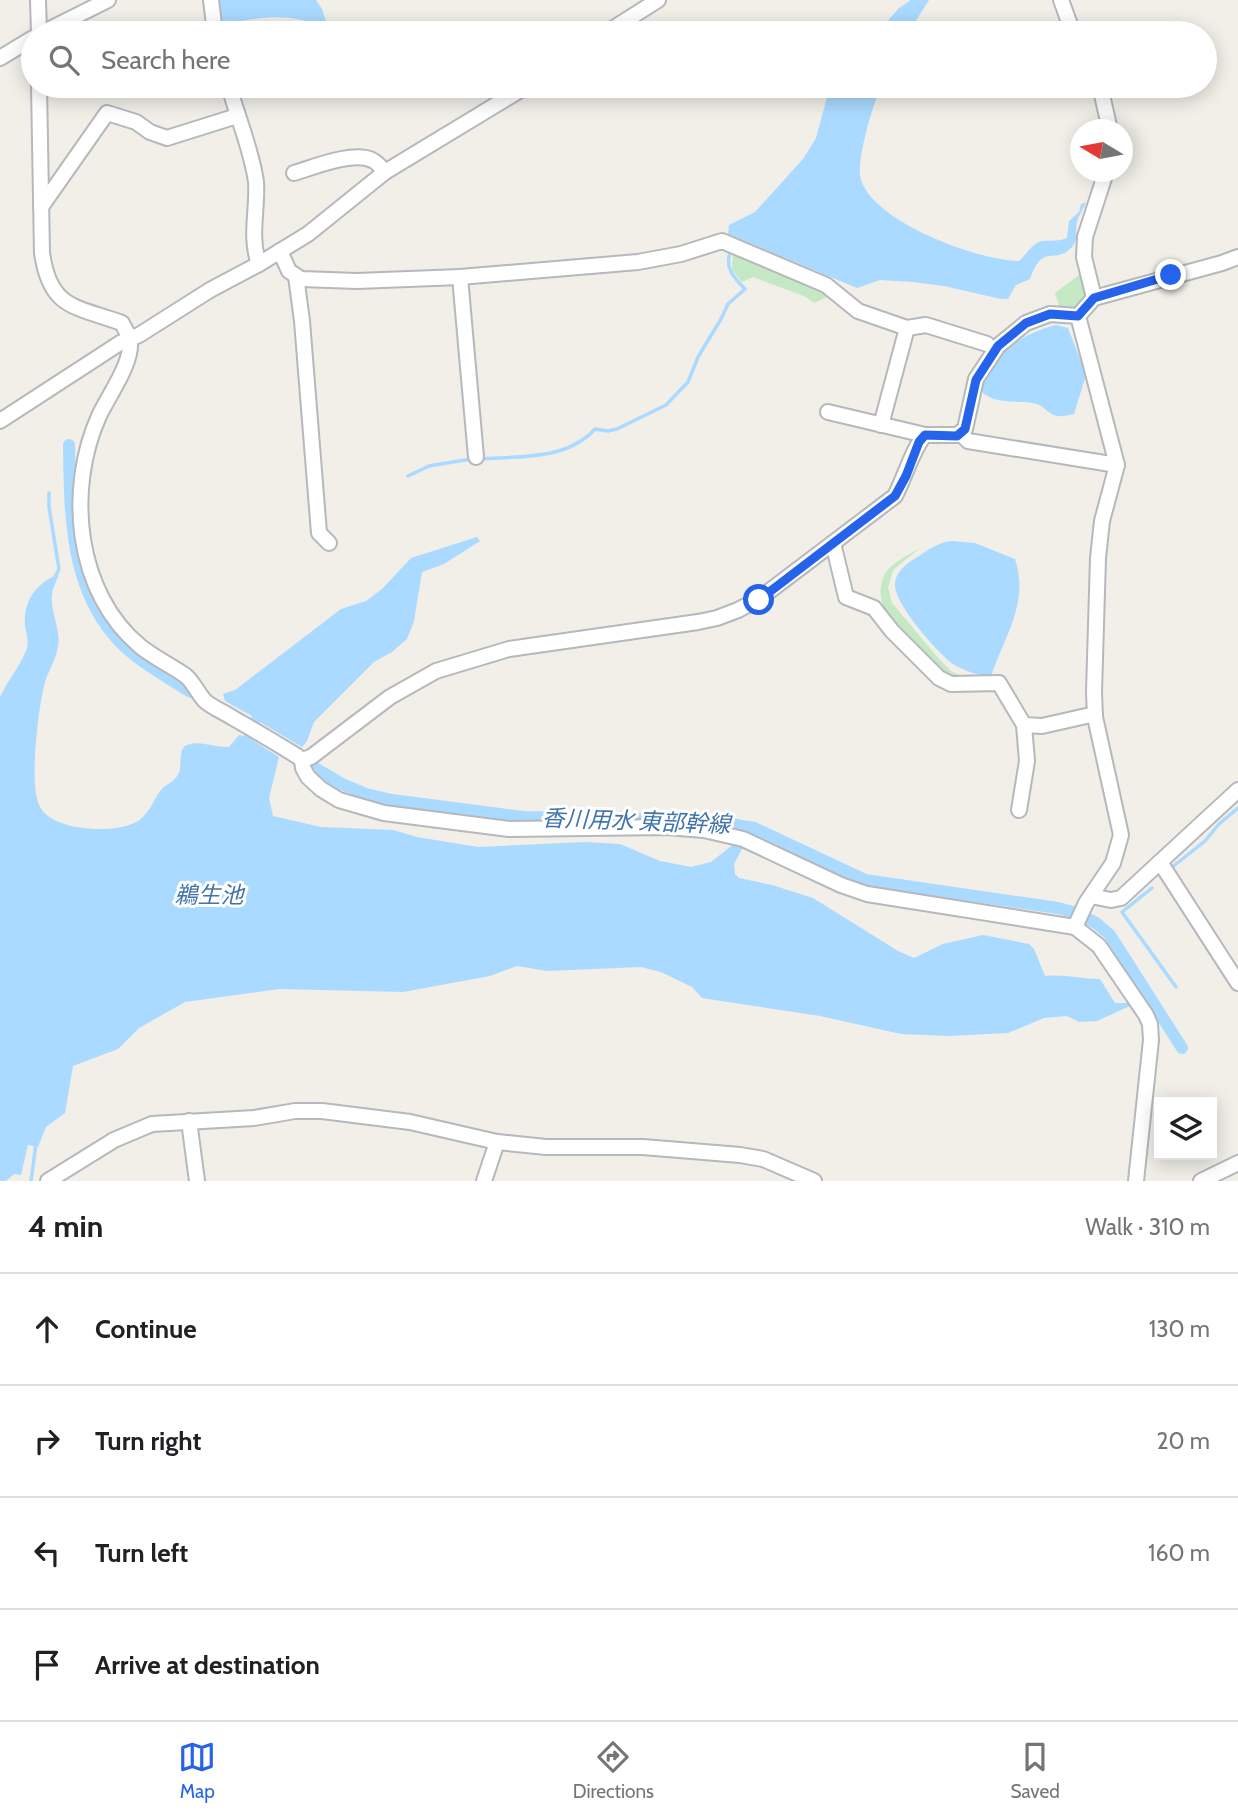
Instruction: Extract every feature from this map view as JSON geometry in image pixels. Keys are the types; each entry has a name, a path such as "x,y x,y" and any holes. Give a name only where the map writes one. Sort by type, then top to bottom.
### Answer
{"street":[{"path":"38,0 39,21"},
{"path":"65,21 108,0"},
{"path":"211,0 214,21"},
{"path":"625,21 658,0"},
{"path":"1061,0 1069,21"},
{"path":"0,58 21,45"},
{"path":"39,98 42,253 45,276 57,295 75,308 122,323 130,339 130,351 125,365 89,438 82,469 83,543 96,584 125,631 141,647 189,679 204,700 299,758 311,757 390,698 436,671 509,649 718,618 759,600 895,496 919,442 925,435"},
{"path":"232,98 251,157 256,183 254,250 259,264"},
{"path":"0,421 120,343 308,234 385,172 507,98"},
{"path":"1103,98 1108,119"},
{"path":"41,207 107,113 136,122 150,132 167,138 237,116"},
{"path":"294,173 328,162 362,157 375,161 385,172"},
{"path":"1094,298 1084,257 1085,237 1103,182"},
{"path":"280,251 289,271 302,279 357,281 460,277 638,261 681,254 722,241 826,285 858,311 906,328 926,325 987,344"},
{"path":"1078,316 1094,298 1238,257"},
{"path":"296,276 314,453 319,533 329,543"},
{"path":"460,277 477,457"},
{"path":"973,394 973,376 987,344 1002,334 1050,314 1078,316"},
{"path":"1075,927 1113,863 1121,835 1095,714 1098,558 1102,521 1117,465 1078,316"},
{"path":"828,412 925,435 957,436 965,429 976,380 998,346 1026,323"},
{"path":"881,425 906,328"},
{"path":"960,433 968,442 1117,465"},
{"path":"833,543 846,597 874,608 892,631 939,678 960,685 999,683 1024,724 1027,761 1019,810"},
{"path":"1024,724 1042,726 1095,714"},
{"path":"299,758 308,777 321,789 339,800 384,813 509,829 667,827 704,830 743,839 841,885 867,894 1075,927 1099,946 1150,1024 1151,1040 1136,1181"},
{"path":"1091,896 1111,900 1121,898 1238,790"},
{"path":"1160,862 1238,983"},
{"path":"48,1181 114,1140 152,1125 254,1118 295,1111 322,1111 411,1122 496,1142 546,1147 643,1147 740,1155 763,1159 814,1181"},
{"path":"189,1121 197,1181"},
{"path":"484,1181 496,1142"},
{"path":"1201,1181 1238,1163"}],"green space":[{"path":"733,252 823,290 827,297 814,303 806,297 753,277 742,282 732,270"},
{"path":"1083,272 1089,297 1076,310 1061,311 1055,293"},
{"path":"920,548 893,570 888,588 892,603 952,672 975,681 955,679 941,672 897,628 885,610 881,600 883,578 889,568"}],"water":[{"path":"216,0 316,0 326,21 273,17 218,21"},
{"path":"911,0 929,0 916,21 888,21"},
{"path":"827,98 877,98 861,155 860,175 867,192 902,222 953,246 978,254 1019,261 1038,242 1067,238 1069,221 1079,212 1081,204 1086,202 1076,226 1076,239 1065,253 1044,257 1030,279 1016,285 1008,299 1001,299 913,282 880,280 857,288 728,234 729,225 755,212 803,159 816,138"},
{"path":"1056,325 1068,328 1086,375 1074,414 1057,416 1037,404 993,399 981,391 992,366 1009,348 1030,334"},
{"name":"鵜生池","path":"477,537 480,541 444,564 422,572 414,621 407,639 374,662 314,722 302,747 260,722 251,739 279,757 269,798 273,816 321,827 393,830 417,837 478,847 585,842 620,844 660,861 691,867 711,862 734,844 743,847 734,864 735,874 739,878 813,898 898,951 914,958 943,944 983,935 1029,944 1034,949 1045,976 1100,979 1115,1003 1128,1003 1130,1006 1097,1021 1079,1022 1067,1016 1044,1018 1008,1033 949,1036 901,1034 820,1016 702,998 692,987 661,972 641,967 547,971 517,966 490,976 403,992 280,989 185,1002 139,1028 118,1049 73,1066 65,1113 46,1127 38,1147 28,1145 21,1175 14,1174 6,1181 0,1181 0,697 27,648 25,617 33,594 44,582 59,574 52,600 58,646 44,686 36,745 35,778 40,808 48,816 64,824 91,829 116,828 138,821 145,815 160,791 179,773 184,747 197,743 229,747 239,735 244,736 252,716 225,701 223,694 235,690 341,609 366,601 382,589 411,558"},
{"path":"952,541 975,543 1015,559 1019,575 1017,606 990,679 950,662 917,626 896,593 895,580 904,566 932,548"}],"waterway":[{"path":"479,459 525,457 556,452 570,447 595,429 617,429 666,405 688,382 698,357 728,304 745,289 733,276 729,266 732,248"},
{"name":"香川用水 東部幹線","path":"69,445 73,532 78,561 86,588 98,613 115,636 137,657 191,692"},
{"path":"408,476 429,466 471,459"},
{"path":"49,493 59,569 55,577"},
{"name":"香川用水 東部幹線","path":"310,765 342,784 366,794 392,800 523,817 707,820 754,828 865,880 1077,913 1096,923 1110,935 1182,1048"},
{"path":"1171,868 1205,841 1219,824 1238,808"},
{"path":"1152,888 1122,912 1176,987"},
{"path":"31,1181 36,1144"}],"route":[{"path":"759,600 895,496 919,442 925,435 957,436 965,429 976,380 998,346 1026,323 1050,314 1078,316 1094,298 1171,275"}]}
